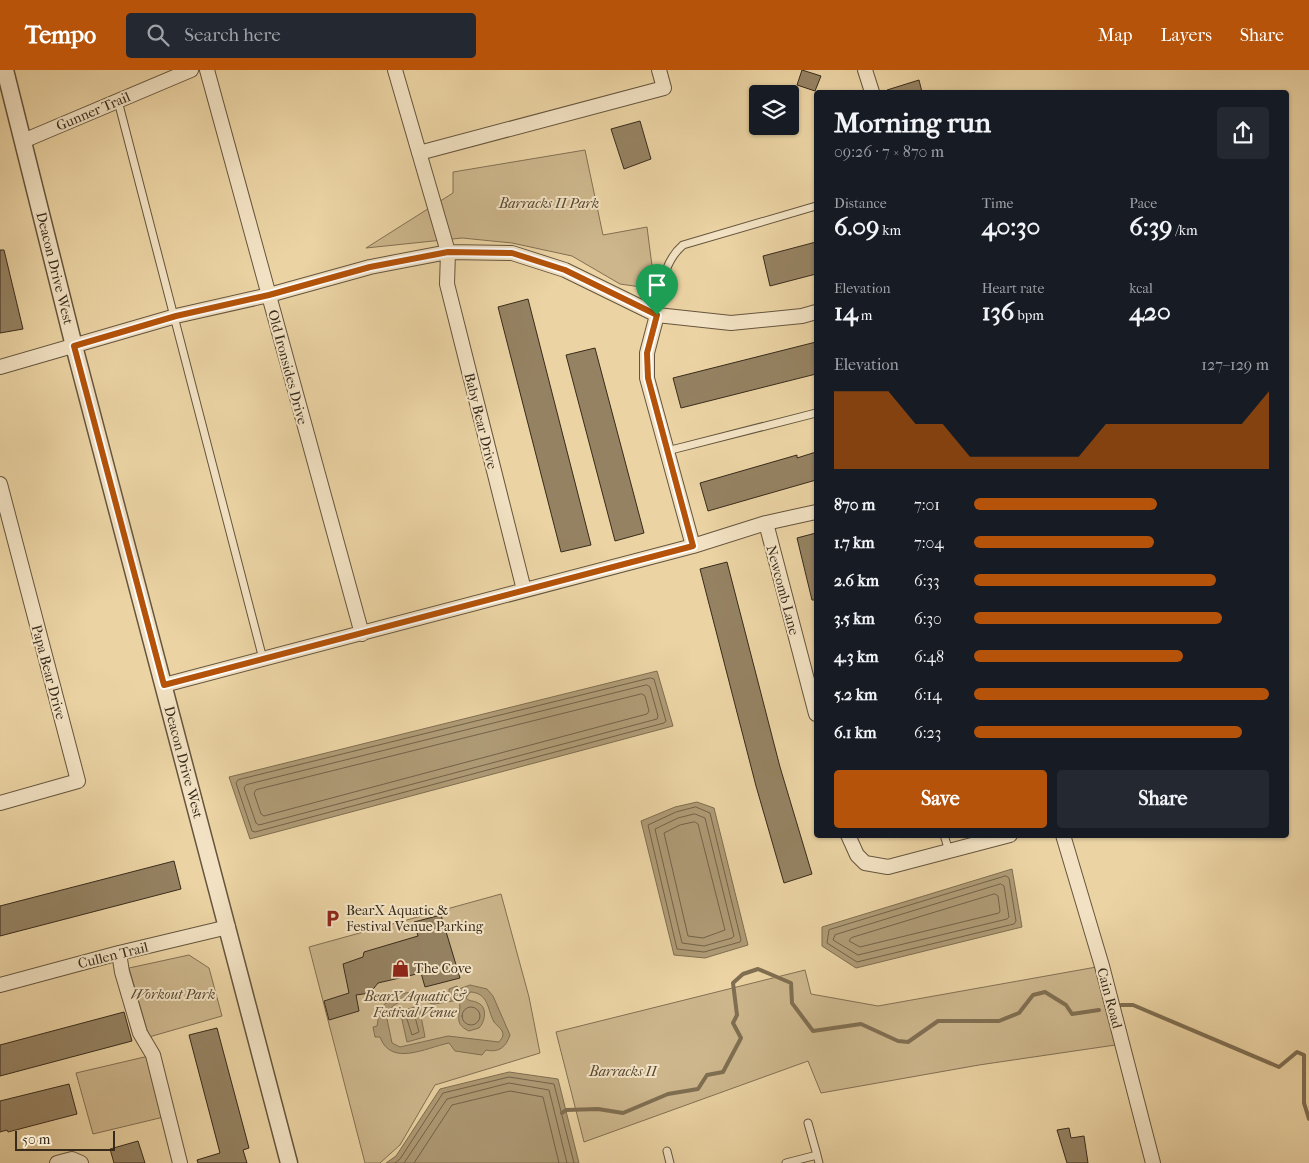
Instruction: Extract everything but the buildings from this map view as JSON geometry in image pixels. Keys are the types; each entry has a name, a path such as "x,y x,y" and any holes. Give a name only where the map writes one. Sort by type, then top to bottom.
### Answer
{"street":[{"name":"Deacon Drive West","path":"5,70 74,346 289,1163"},
{"name":"Gunner Trail","path":"23,141 191,70"},
{"name":"Old Ironsides Drive","path":"207,70 362,634"},
{"name":"Baby Bear Drive","path":"396,70 448,252 446,284 524,590"},
{"path":"420,153 664,88 659,70"},
{"path":"865,70 871,90"},
{"path":"0,367 176,316 269,295 370,267 448,252 512,253 565,270 657,315 731,323 802,316 814,313"},
{"path":"657,315 646,365 693,546"},
{"name":"Papa Bear Drive","path":"0,484 78,781 0,803"},
{"path":"164,685 693,546 766,523 814,512"},
{"name":"Newcomb Lane","path":"766,523 814,706"},
{"path":"849,838 857,855 865,863 876,867 888,867 998,838"},
{"name":"Cain Road","path":"1064,838 1102,966 1153,1163"},
{"name":"Cullen Trail","path":"0,985 119,953 228,928"},
{"path":"119,953 122,972 140,1033 153,1055 180,1163"},
{"path":"57,1163 72,1159 81,1163"}],"lane":[{"path":"118,101 176,316 263,660"},
{"path":"657,315 666,266 673,254 683,245 814,207"},
{"path":"667,451 814,414"},
{"path":"945,838 948,851"},
{"path":"808,1123 819,1163"},
{"path":"667,1152 670,1163"},
{"path":"786,1163 817,1154"}],"green space":[{"name":"Barracks II Park","path":"585,150 603,235 647,227 655,289 620,284 572,256 512,243 462,238 366,248 453,193 453,172"},
{"name":"BearX Aquatic & Festival Venue","path":"501,894 529,997 540,1053 435,1085 400,1145 380,1163 365,1163 309,947"},
{"name":"Workout Park","path":"189,955 209,968 222,1016 149,1037 129,968"},
{"name":"Barracks II","path":"1102,966 1122,1044 979,1065 821,1093 808,1061 584,1142 556,1032 805,970 811,994 878,1006"},
{"path":"153,1055 168,1116 93,1134 76,1073"}],"water":[{"path":"657,671 673,726 250,839 229,777"},
{"path":"697,802 714,808 748,945 705,958 674,955 641,821 675,807"},
{"path":"1012,869 1022,927 856,968 822,946 822,927"},
{"path":"470,985 487,989 493,996 510,1035 501,1048 495,1051 486,1050 482,1055 455,1051 449,1043 420,1051 400,1053 392,1051 385,1046 380,1037 375,1037 373,1027 377,1026 380,1008 392,999 409,992 439,995 449,993 449,989 457,986 459,989","holes":["470,992 476,993 484,999 494,1022 502,1031 503,1035 499,1042 448,1036 400,1047 392,1043 386,1014 394,1005 408,998 434,1004 459,1000 460,1025 469,1031 479,1028 484,1019 484,1011 481,1005 466,998"]},
{"path":"419,1006 425,1037 407,1042 400,1011"},
{"path":"509,1072 558,1079 579,1163 386,1163 396,1156 440,1089"}],"waterway":[{"path":"562,1113 566,1110 598,1109 623,1113 668,1094 698,1089 707,1075 723,1072 741,1038 733,1023 737,1015 733,983 743,974 758,969 791,983 792,1003 813,1031 861,1024 898,1041 908,1042 938,1021 999,1021 1019,1013 1033,995 1045,992 1066,1005 1072,1014 1099,1010"},
{"path":"1121,1005 1133,1005 1279,1067 1297,1052 1304,1055 1304,1103 1309,1119"}],"place":[{"name":"BearX Aquatic & Festival Venue Parking","path":"332,918"},
{"name":"The Cove","path":"400,968"}],"route":[{"path":"448,252 512,253 565,270 612,295 657,315 647,353 648,378 693,546 164,685 74,346 176,316 269,295 370,267 448,252"}]}
